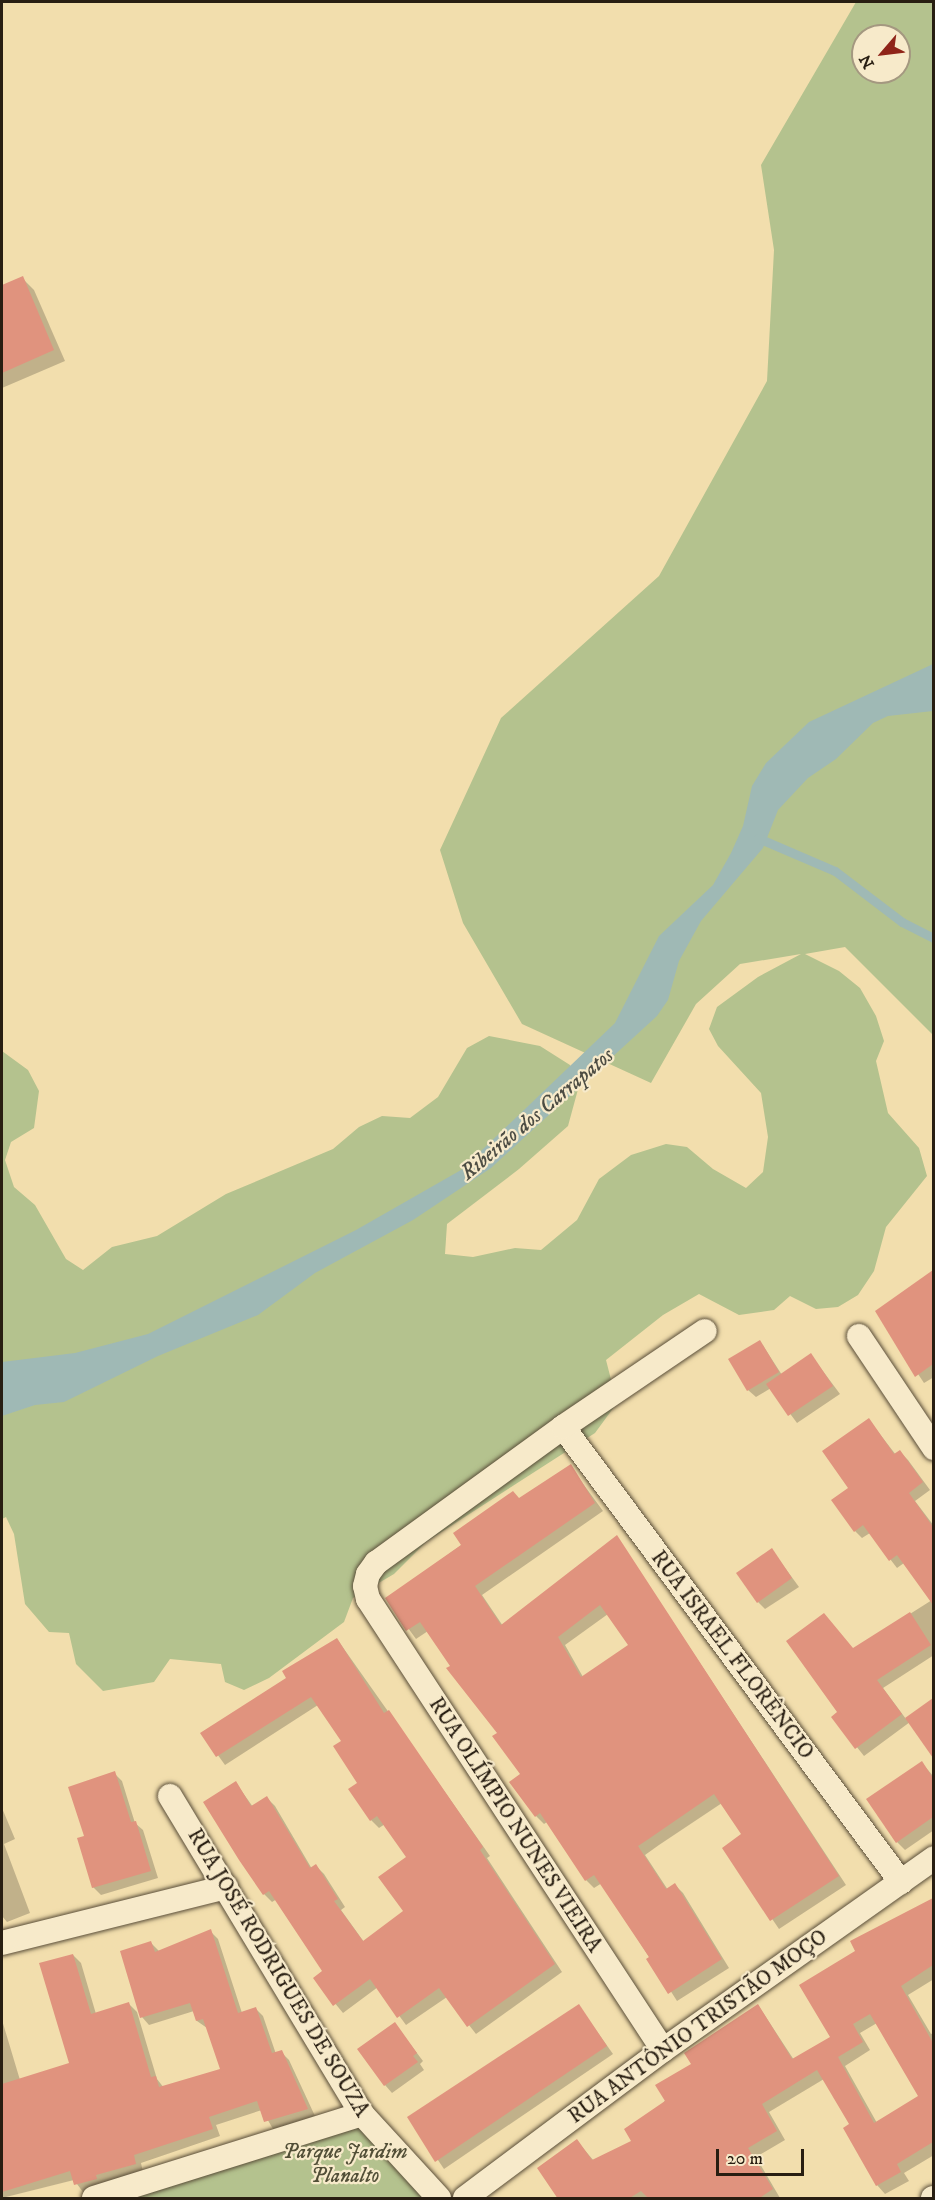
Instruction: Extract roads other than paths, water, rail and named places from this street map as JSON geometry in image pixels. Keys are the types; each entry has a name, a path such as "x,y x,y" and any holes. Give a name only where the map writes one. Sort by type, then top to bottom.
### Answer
{"street":[{"path":"563,1427 705,1331"},
{"path":"859,1336 933,1448"},
{"name":"RUA OLÍMPIO NUNES VIEIRA","path":"563,1427 376,1563 368,1574 368,1599 663,2050"},
{"name":"RUA ISRAEL FLORÊNCIO","path":"563,1427 901,1882"},
{"name":"RUA JOSÉ RODRIGUES DE SOUZA","path":"170,1796 362,2114 439,2199"},
{"name":"RUA ANTÔNIO TRISTÃO MOÇO","path":"465,2199 663,2050 933,1858"},
{"path":"2,1943 226,1887"},
{"path":"94,2199 362,2114"}],"water":[{"name":"Ribeirão dos Carrapatos","path":"933,664 933,711 888,716 873,723 836,759 808,778 778,810 763,848 701,921 679,961 668,1000 657,1016 491,1168 413,1220 315,1273 258,1315 158,1356 64,1402 35,1405 2,1416 2,1362 75,1353 148,1334 356,1230 461,1170 615,1023 659,936 713,885 743,826 752,786 766,763 809,722"}],"waterway":[{"path":"758,838 835,871 902,922 934,938"}],"park label":[{"name":"Parque Jardim Planalto","path":"345,2164"}]}
